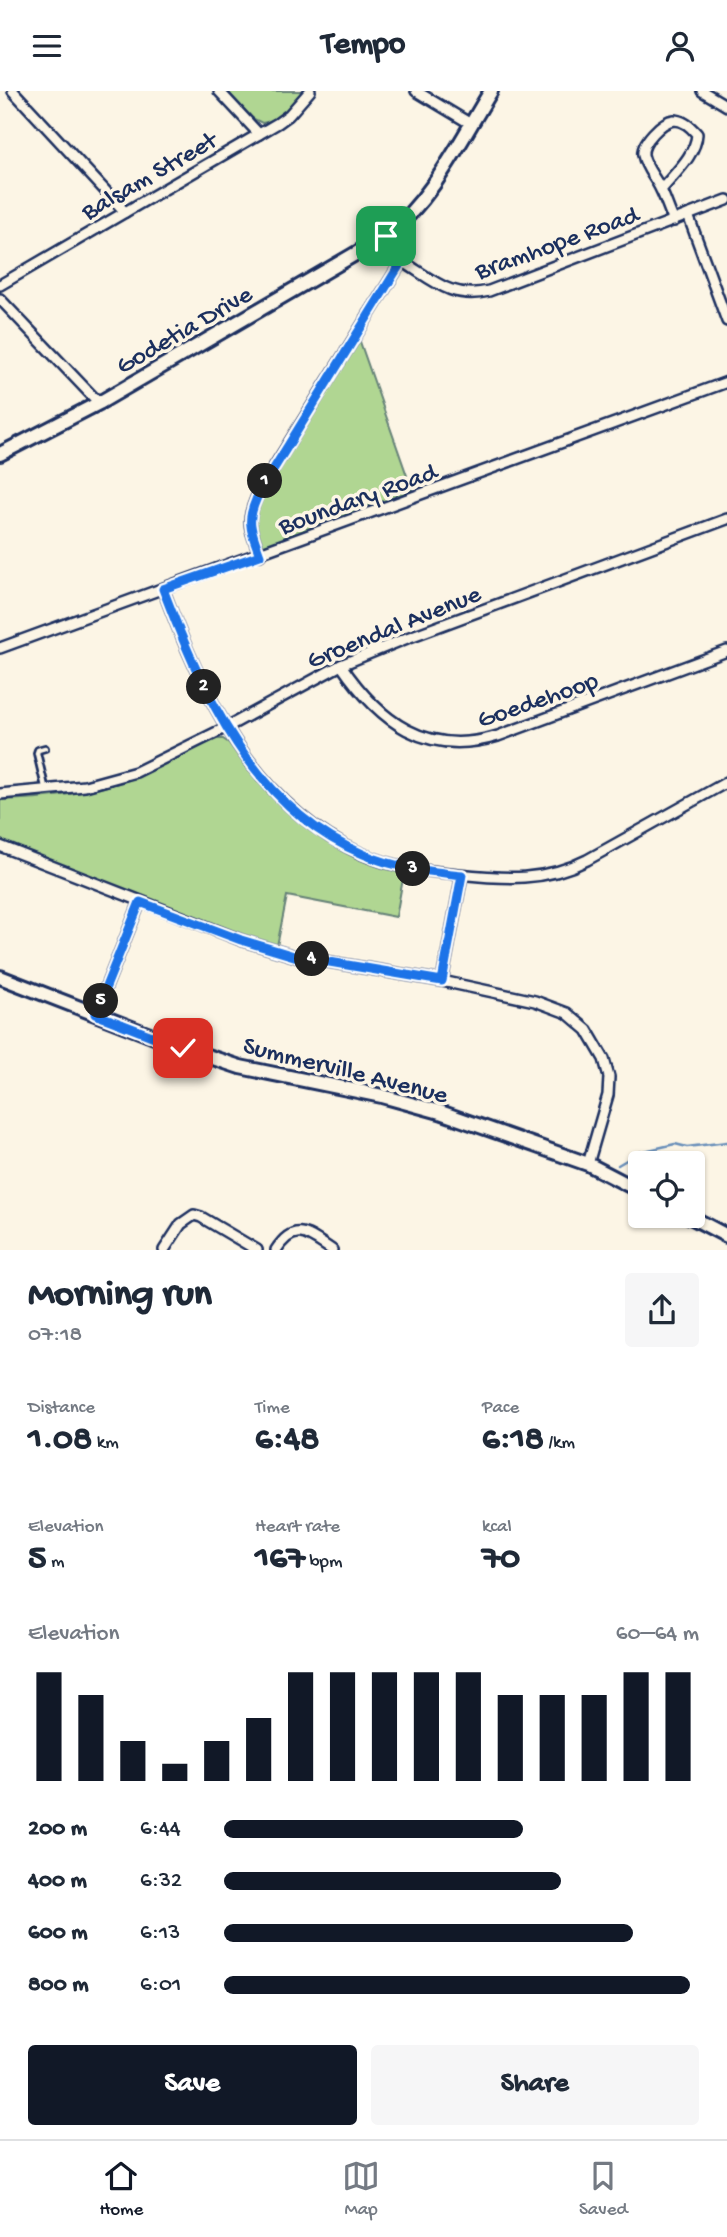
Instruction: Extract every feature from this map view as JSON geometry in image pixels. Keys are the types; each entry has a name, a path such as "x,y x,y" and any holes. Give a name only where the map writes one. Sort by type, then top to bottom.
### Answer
{"street":[{"path":"13,91 125,212"},
{"path":"219,91 259,134"},
{"name":"Balsam Street","path":"0,285 259,134 289,115 310,91"},
{"path":"416,91 471,124"},
{"name":"Godetia Drive","path":"0,454 99,403 386,236 415,209 491,91"},
{"path":"702,91 727,106"},
{"path":"661,190 697,141 697,134 693,129 676,120 670,121 648,138 642,152 648,171 661,190 674,221"},
{"name":"Bramhope Road","path":"402,261 456,292 477,294 727,200"},
{"path":"688,215 727,321"},
{"path":"260,555 249,526 249,517 260,491 402,261 386,236"},
{"path":"0,299 99,403"},
{"name":"Boundary Road","path":"0,648 727,382"},
{"name":"Groendal Avenue","path":"0,794 46,792 85,786 136,772 227,727 341,665 727,519"},
{"path":"163,589 198,675 227,727 269,788 295,813 361,854 407,869 531,878 568,870 727,782"},
{"name":"Goedehoop","path":"341,665 369,703 402,728 427,737 468,743 498,736 727,651"},
{"path":"0,846 241,940 294,956 442,981 553,1006 587,1030 604,1059 609,1077 608,1095 588,1164"},
{"path":"442,981 462,875"},
{"path":"95,1014 140,902"},
{"name":"Summerville Avenue","path":"0,977 240,1067 382,1096 440,1112 588,1164 628,1185"},
{"path":"164,1250 185,1220 194,1215 257,1250"},
{"path":"705,1224 727,1236"},
{"path":"276,1250 285,1236 296,1232 307,1235 332,1250"}],"lane":[{"path":"45,748 37,753 46,792"}],"green space":[{"path":"227,91 306,91 281,115 262,123 252,118"},
{"path":"358,336 412,490 264,551 252,515"},
{"path":"217,739 229,743 266,790 304,825 348,852 404,873 396,917 287,896 277,946 239,935 0,840 0,800 65,795 112,785 139,776"}],"waterway":[{"path":"618,1165 640,1152 675,1144 687,1147 727,1142"}],"route":[{"path":"183,1048 95,1014 140,902 241,940 294,956 442,981 462,875 407,869 361,854 295,813 269,788 227,727 198,675 163,589 260,555 249,526 252,507 402,261 386,236"}]}
